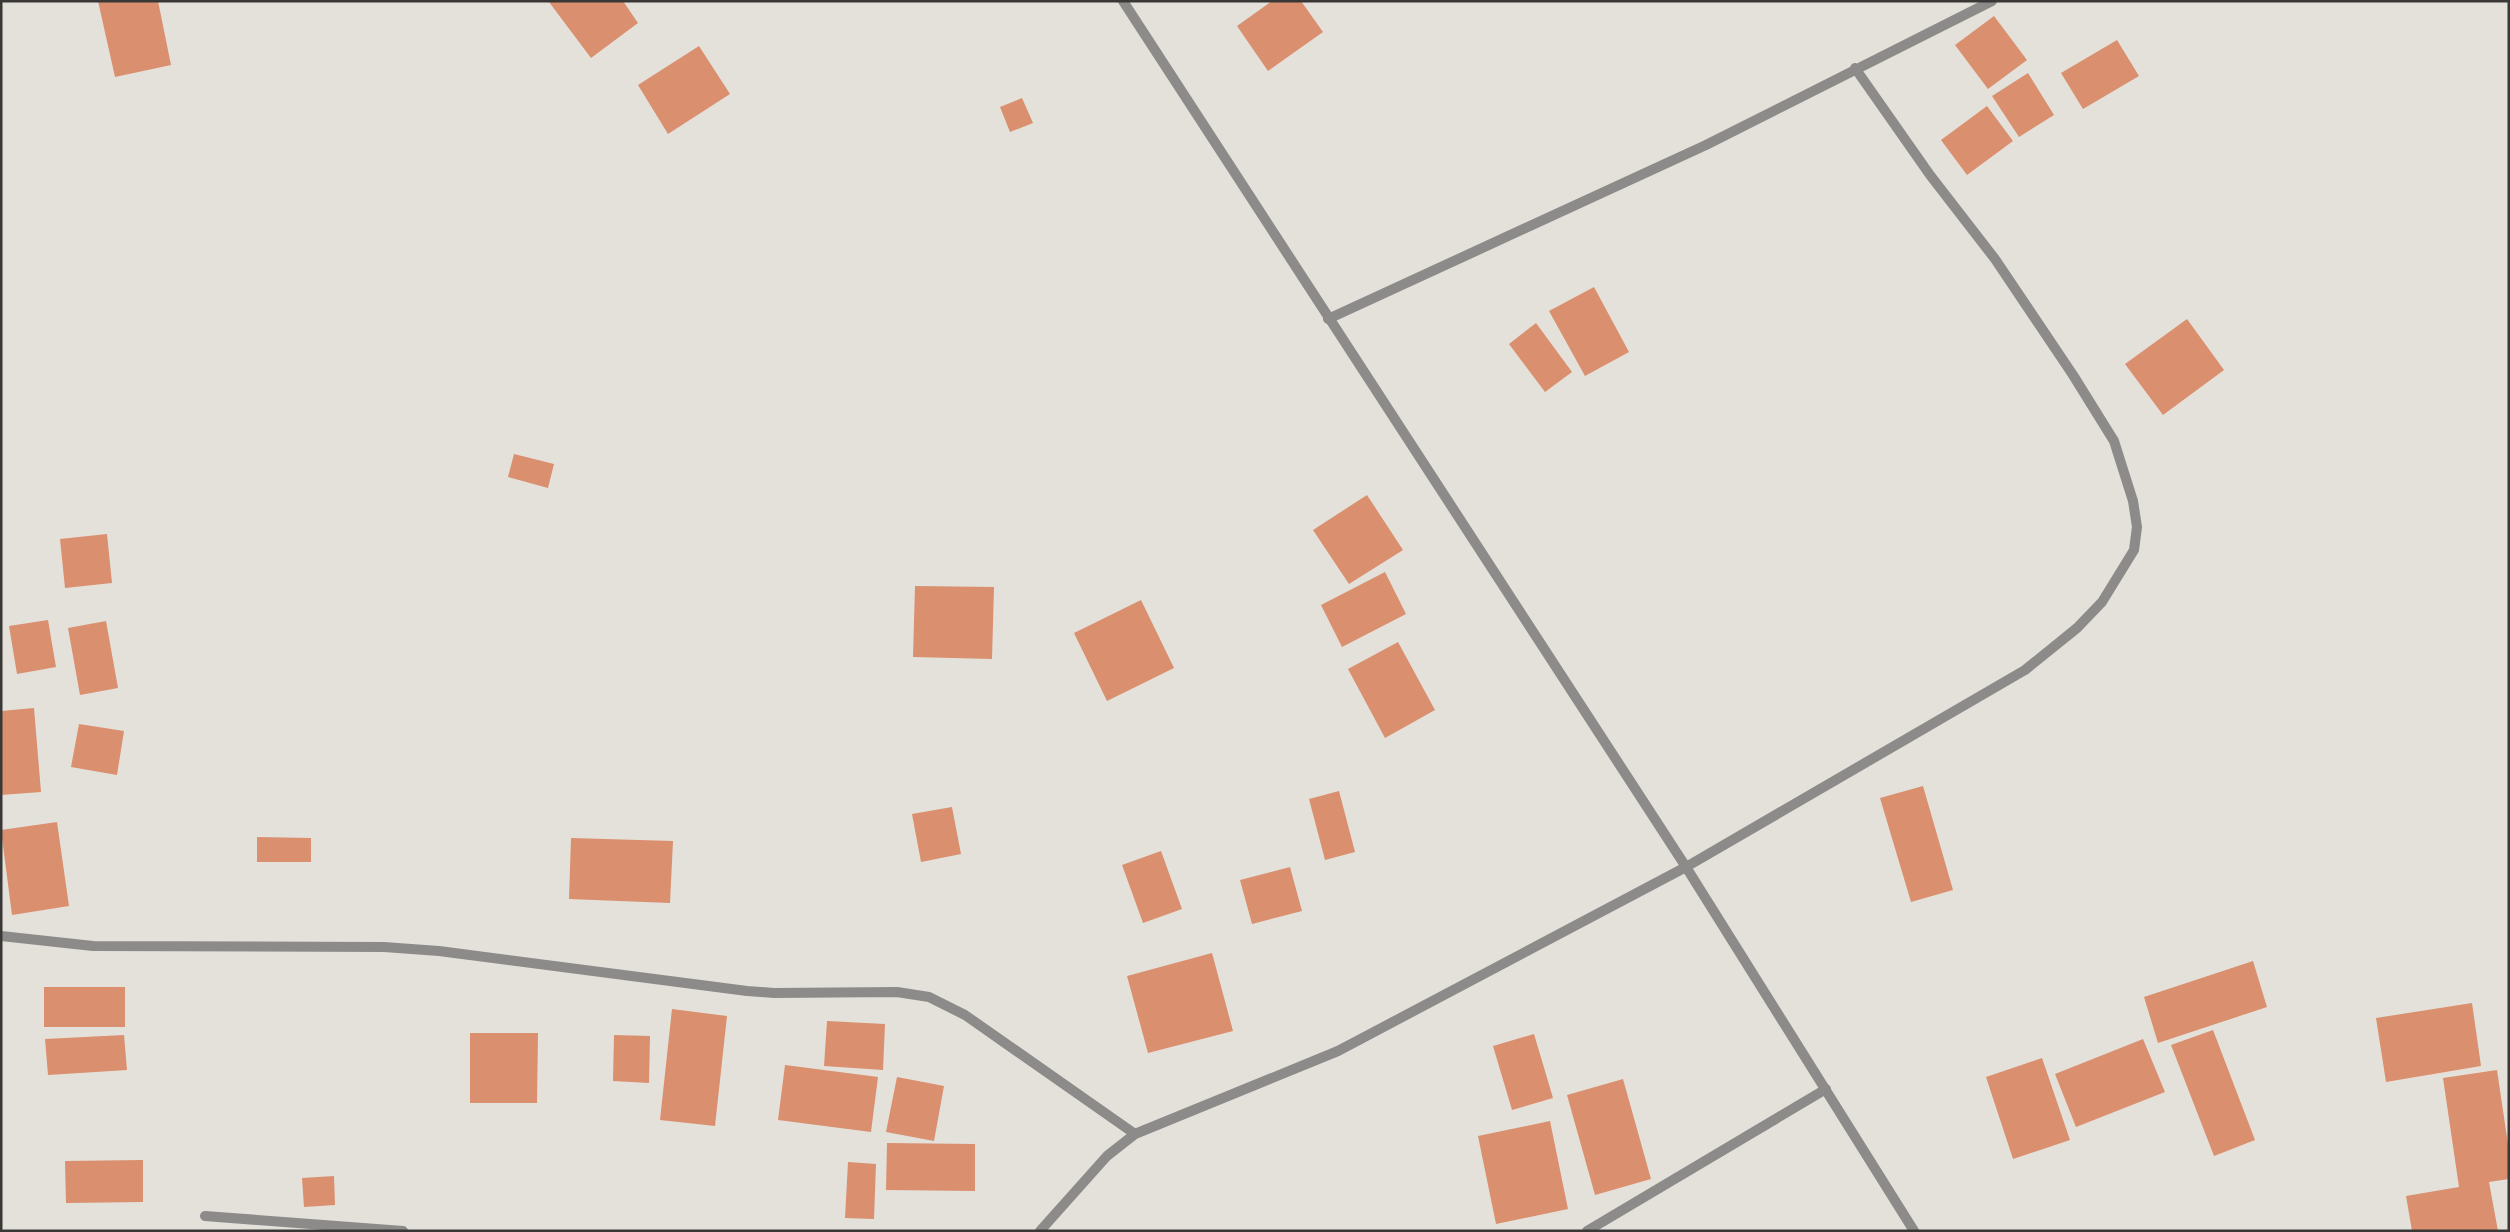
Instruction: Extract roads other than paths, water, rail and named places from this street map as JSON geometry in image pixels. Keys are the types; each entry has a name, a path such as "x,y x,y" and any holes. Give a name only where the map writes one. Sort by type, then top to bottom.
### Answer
{"street":[{"path":"1123,1 1686,867 1914,1231"},
{"path":"1328,319 1777,111 1855,68 1992,1"},
{"path":"1040,1231 1107,1156 1136,1134 1338,1051 1686,867 2025,670 2077,628 2102,602 2134,550 2137,528 2133,500 2114,441 2073,375 1995,259 1930,175 1855,68"},
{"path":"1,936 93,946 375,947 439,950 747,991 774,993 897,992 930,997 965,1015 1136,1134"},
{"path":"1587,1231 1826,1089"},
{"path":"205,1216 403,1231"}]}
